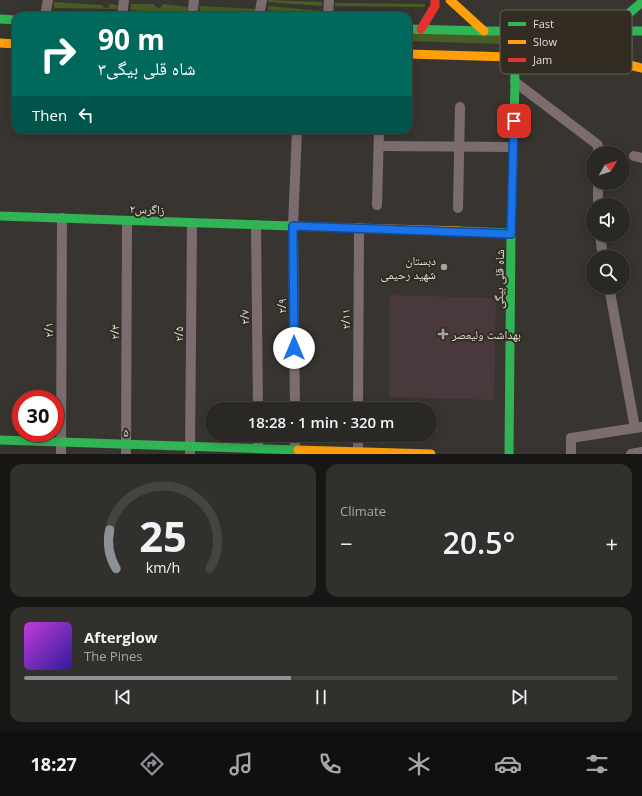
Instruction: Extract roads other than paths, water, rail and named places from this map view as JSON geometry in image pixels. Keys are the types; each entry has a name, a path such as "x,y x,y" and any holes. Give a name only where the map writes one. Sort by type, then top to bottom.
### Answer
{"street":[{"path":"46,12 48,0"},
{"path":"122,12 124,0"},
{"path":"192,12 194,0"},
{"path":"260,12 262,0"},
{"path":"328,12 329,0"},
{"path":"421,29 435,6 435,0"},
{"path":"450,0 484,31"},
{"path":"632,11 642,2"},
{"path":"0,19 12,20"},
{"path":"412,29 500,31"},
{"path":"0,43 12,44"},
{"path":"412,54 500,57"},
{"path":"632,65 637,64 642,59"},
{"path":"632,66 642,68"},
{"name":"شاه قلی بیگی","path":"509,454 511,234 515,74"},
{"path":"515,82 594,146"},
{"path":"458,208 460,107"},
{"name":"۲/۹","path":"294,402 293,226 297,134"},
{"path":"377,205 379,134"},
{"path":"379,146 513,147"},
{"name":"زاگرس۲","path":"0,216 511,234"},
{"name":"۲/۱","path":"61,390 62,218"},
{"name":"۲/۳","path":"126,449 127,220"},
{"name":"۲/۵","path":"190,450 192,223"},
{"name":"۲/۷","path":"256,225 258,402"},
{"name":"۲/۱۱","path":"358,402 359,228"},
{"path":"571,454 571,438 639,427 610,294"},
{"name":"۵","path":"0,440 12,440"},
{"name":"۲/۱","path":"61,442 61,454"},
{"name":"۵","path":"61,442 126,449 232,451 258,448 295,449 313,452 358,451 431,454"},
{"path":"258,442 258,448"},
{"path":"295,442 295,449"},
{"path":"358,442 358,451"},
{"path":"631,454 642,452"}],"place":[{"name":"دبستان شهید رحیمی","path":"444,267"},
{"name":"بهداشت ولیعصر","path":"443,334"}]}
